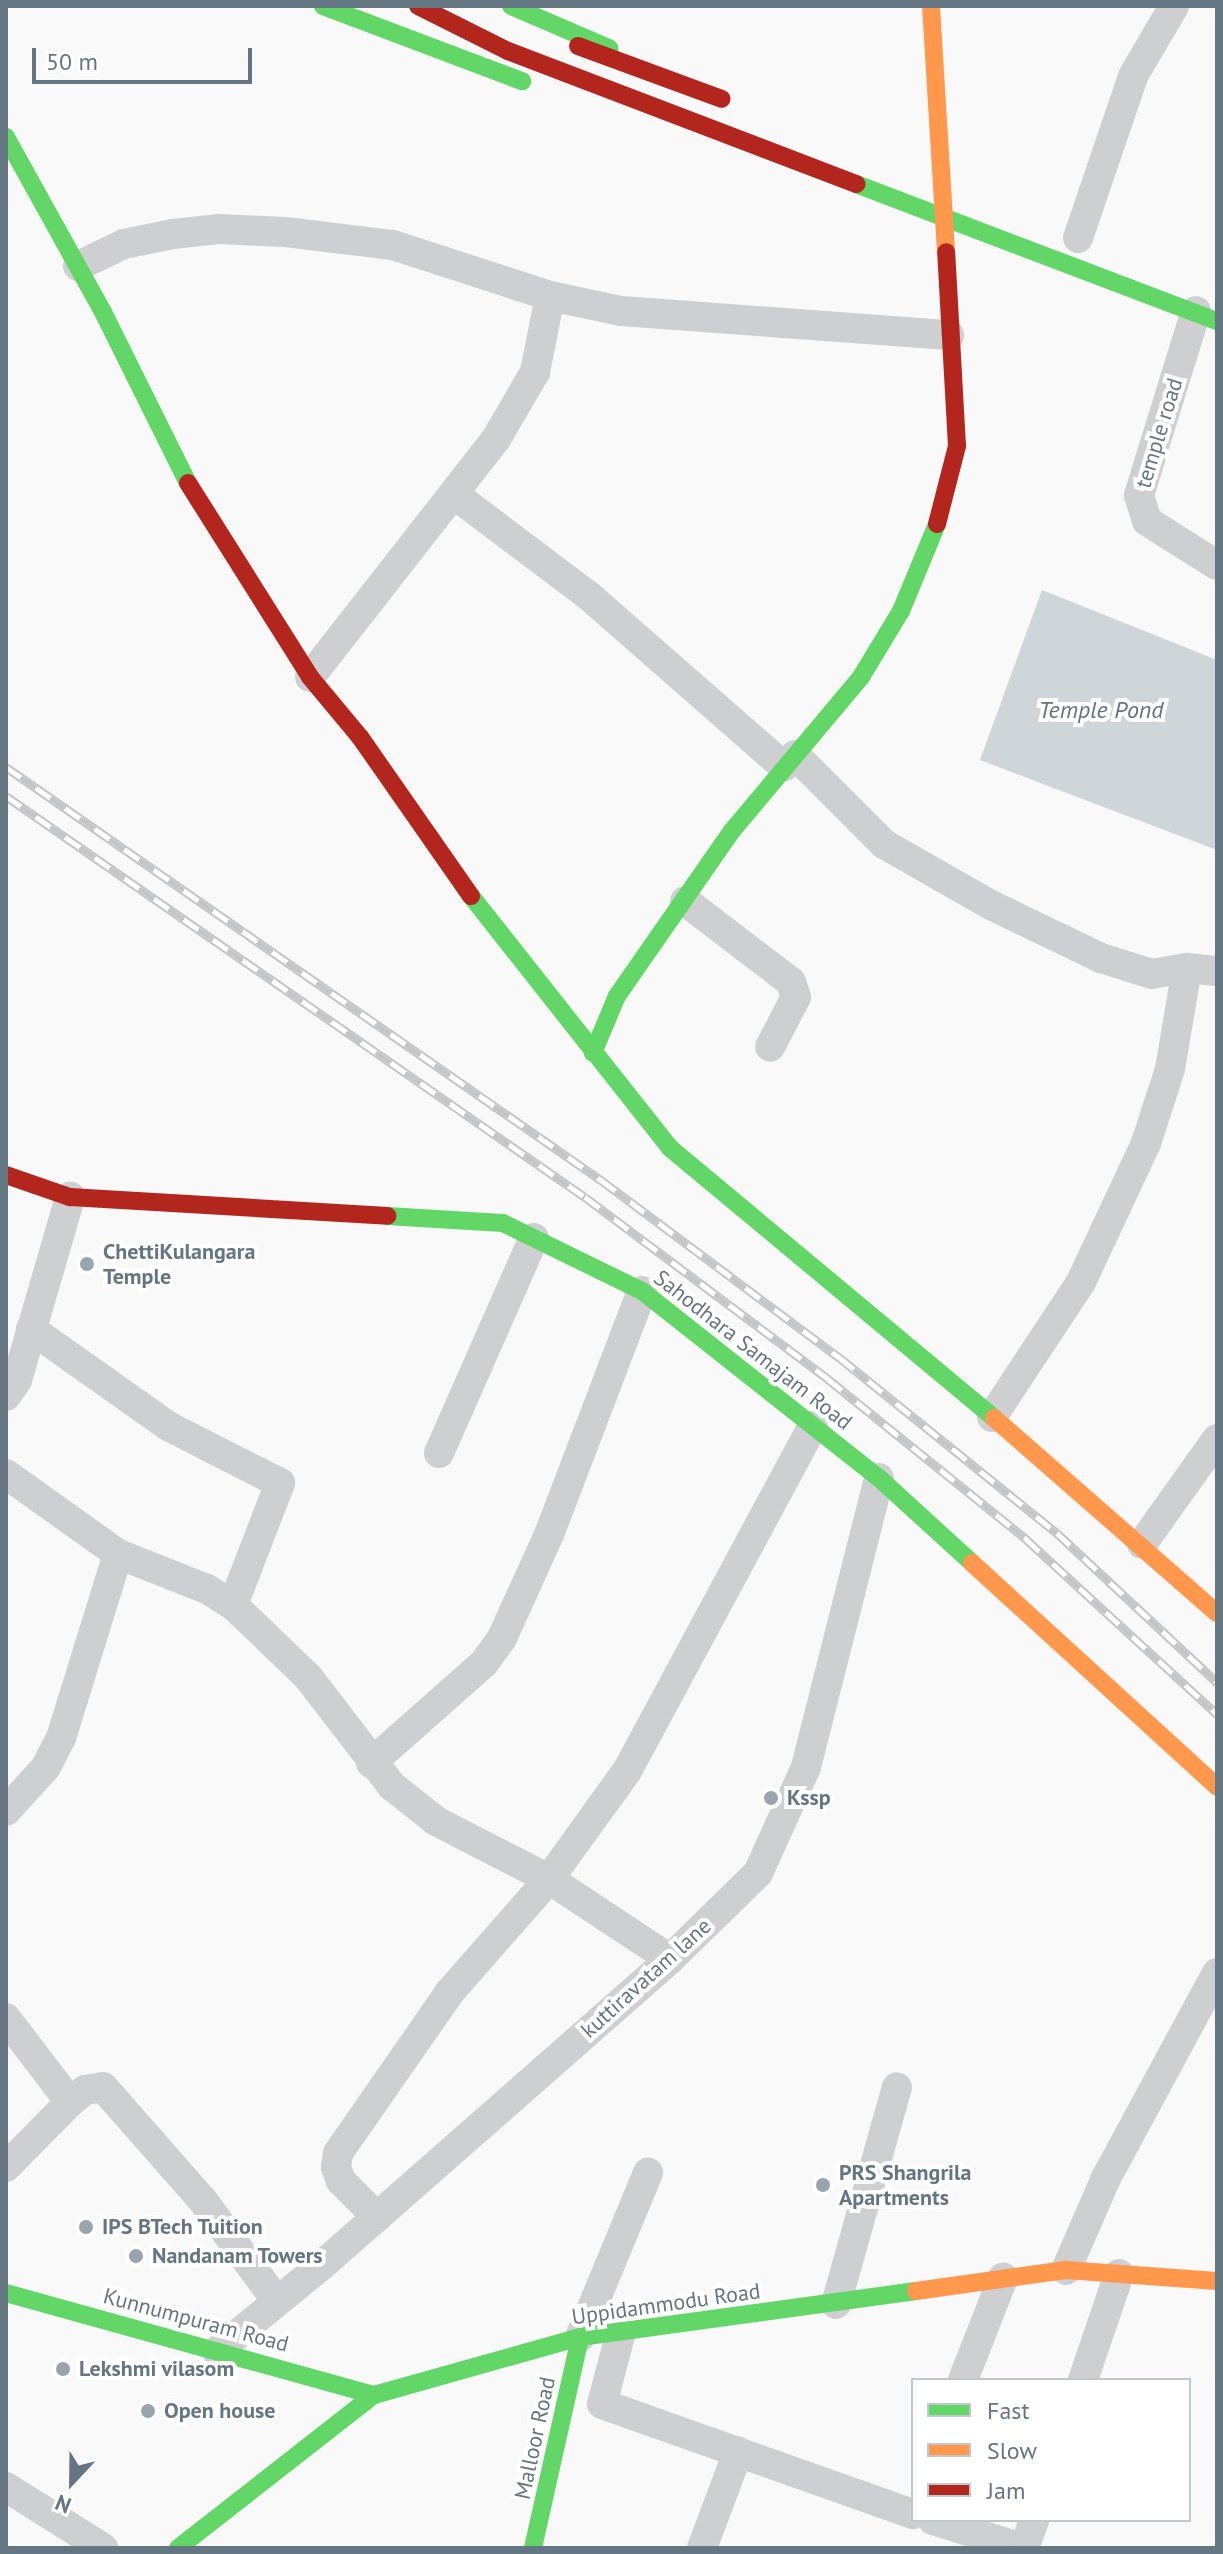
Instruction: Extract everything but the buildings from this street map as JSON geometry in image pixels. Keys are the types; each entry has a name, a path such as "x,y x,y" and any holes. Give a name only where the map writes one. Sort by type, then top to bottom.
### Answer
{"street":[{"path":"323,6 504,77 676,112"},
{"path":"418,6 508,51 940,212 1206,316"},
{"path":"511,6 571,27 659,74"},
{"path":"593,1053 617,996 790,761 861,677 901,611 936,529 957,446 940,212 933,182 931,6"},
{"path":"1078,238 1133,76 1174,6"},
{"path":"441,15 506,20 748,109"},
{"path":"6,137 78,266 202,511 310,677 593,1053 670,1148 1142,1544 1217,1613"},
{"path":"933,182 968,195"},
{"path":"78,266 124,244 173,234 218,229 285,232 393,245 550,296 621,311 949,335"},
{"path":"310,677 496,439 535,372 550,296"},
{"name":"temple road","path":"1206,316 1139,495 1147,521 1217,565"},
{"path":"455,495 589,596 790,761 884,844 991,905 1101,958 1152,974 1187,968 1217,971"},
{"path":"685,901 791,982 796,997 770,1047"},
{"path":"992,1417 1081,1282 1146,1143 1170,1069 1187,968"},
{"name":"Sahodhara Samajam Road","path":"6,1175 70,1197 503,1223 642,1291 879,1478 1217,1787"},
{"path":"6,1396 17,1380 70,1197"},
{"path":"439,1453 534,1238"},
{"path":"371,1763 484,1663 502,1638 550,1532 642,1291"},
{"path":"31,1329 168,1426 280,1483 233,1605"},
{"path":"377,2217 341,2181 336,2167 338,2153 449,1993 549,1879 627,1771 813,1426"},
{"path":"1142,1544 1217,1439"},
{"path":"6,1474 118,1554 207,1589 233,1605 308,1677 371,1763 436,1821 549,1879 670,1959"},
{"name":"kuttiravatam lane","path":"217,2351 377,2217 739,1896 784,1822 806,1767 879,1478"},
{"path":"6,1811 46,1767 61,1738 118,1554"},
{"path":"1066,2270 1106,2178 1217,1973"},
{"path":"10,2032 70,2102"},
{"path":"6,2167 70,2102 92,2087 108,2091 204,2202 276,2300"},
{"path":"836,2304 897,2087"},
{"path":"580,2337 648,2173"},
{"name":"Uppidammodu Road","path":"178,2548 374,2395 580,2337 1066,2270 1217,2281"},
{"path":"1084,2378 1119,2274"},
{"path":"964,2378 1003,2278"},
{"name":"Kunnumpuram Road","path":"6,2293 374,2395"},
{"path":"621,2332 602,2404 911,2511"},
{"name":"Malloor Road","path":"533,2548 580,2337"},
{"path":"702,2548 738,2452"},
{"path":"6,2487 103,2548"},
{"path":"944,2522 1023,2548 1033,2522"}],"water":[{"name":"Temple Pond","path":"1042,590 1217,660 1217,850 980,760"}],"railway":[{"path":"6,767 601,1180 840,1358 1057,1533 1217,1682"},
{"path":"6,796 585,1197 828,1379 1026,1539 1217,1714"}],"traffic: fast":[{"path":"323,6 522,81"},
{"path":"511,6 609,48"},
{"path":"6,137 103,312 188,483"},
{"path":"856,184 1217,321"},
{"path":"593,1053 617,996 731,832 861,677 901,611 937,524"},
{"path":"471,896 670,1148 994,1418"},
{"path":"387,1216 503,1223 642,1291 879,1478 972,1563"},
{"path":"178,2548 374,2395 580,2337 916,2291"},
{"path":"6,2293 374,2395"},
{"path":"533,2548 580,2337"}],"traffic: slow":[{"path":"931,6 946,252"},
{"path":"994,1418 1217,1613"},
{"path":"972,1563 1217,1787"},
{"path":"916,2291 1066,2270 1217,2281"}],"traffic: jam":[{"path":"418,6 508,51 856,184"},
{"path":"578,46 722,99"},
{"path":"937,524 957,446 946,252"},
{"path":"188,483 310,677 360,737 471,896"},
{"path":"6,1175 70,1197 387,1216"}],"place":[{"name":"ChettiKulangara Temple","path":"87,1264"},
{"name":"Kssp","path":"771,1798"},
{"name":"PRS Shangrila Apartments","path":"823,2185"},
{"name":"IPS BTech Tuition","path":"86,2227"},
{"name":"Nandanam Towers","path":"136,2256"},
{"name":"Lekshmi vilasom","path":"63,2369"},
{"name":"Open house","path":"148,2411"}]}
